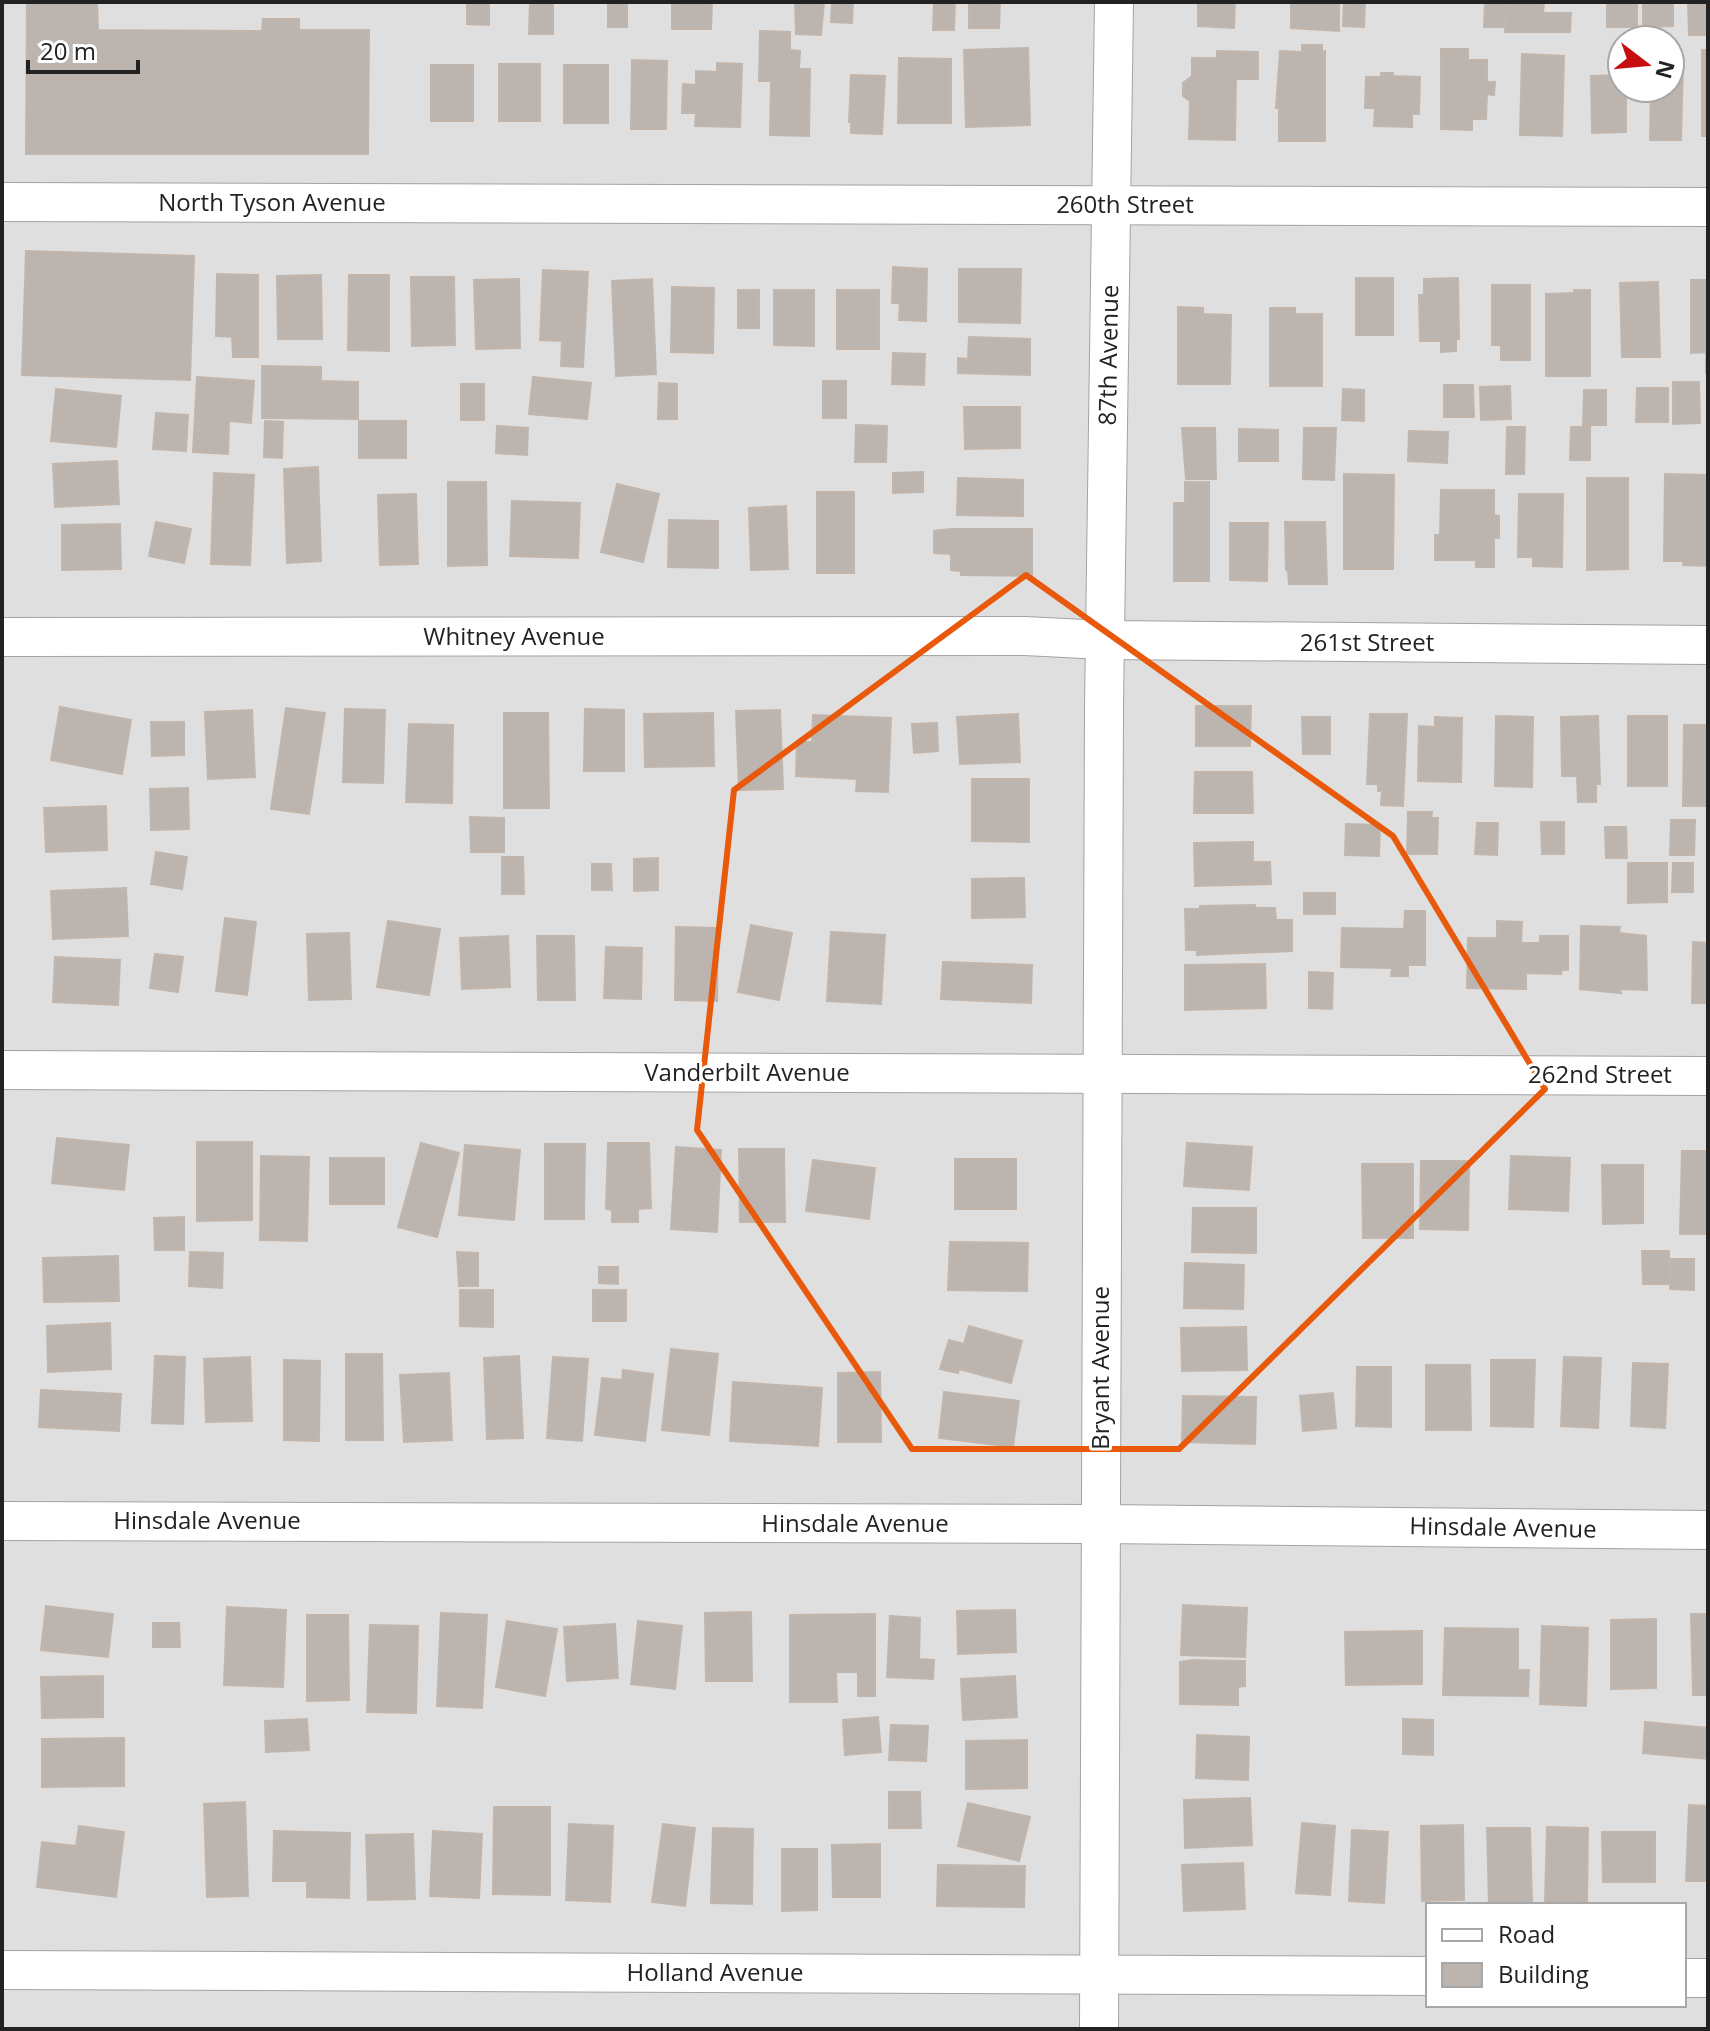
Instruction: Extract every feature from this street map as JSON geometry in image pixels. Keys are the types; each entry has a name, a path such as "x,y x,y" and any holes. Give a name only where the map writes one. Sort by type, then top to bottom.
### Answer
{"street":[{"name":"87th Avenue","path":"1104,707 1114,2"},
{"name":"North Tyson Avenue","path":"2,202 543,203"},
{"name":"260th Street","path":"543,203 1708,207"},
{"name":"261st Street","path":"1025,636 1104,640 1708,645"},
{"name":"Whitney Avenue","path":"2,637 1025,636"},
{"name":"Bryant Avenue","path":"1099,2029 1104,707"},
{"name":"Vanderbilt Avenue","path":"2,1070 1492,1075"},
{"name":"262nd Street","path":"1492,1075 1708,1076"},
{"name":"Hinsdale Avenue","path":"2,1521 1100,1524 1708,1530"},
{"name":"Holland Avenue","path":"2,1970 1426,1976"},
{"path":"1686,1978 1708,1978"}],"highlighted area":[{"path":"1026,575 1393,836 1545,1089 1179,1449 912,1449 697,1130 734,790"}],"shaded area":[{"path":"2,2 1708,2 1708,2029 2,2029"}],"building":[{"path":"27,2 97,2 98,30 262,31 263,19 299,19 299,30 369,30 368,154 26,154"},
{"path":"467,2 489,2 489,25 467,24"},
{"path":"530,2 553,2 553,34 529,34"},
{"path":"608,2 627,2 627,27 608,27"},
{"path":"672,2 712,2 711,29 672,29"},
{"path":"795,2 824,2 821,35 796,34"},
{"path":"832,2 853,2 852,23 831,22"},
{"path":"934,2 955,2 954,30 933,30"},
{"path":"969,2 1000,2 999,28 969,28"},
{"path":"1198,2 1235,2 1234,28 1198,26"},
{"path":"1291,2 1339,2 1339,31 1291,28"},
{"path":"1344,2 1365,2 1364,27 1343,26"},
{"path":"1485,2 1506,2 1505,27 1484,27"},
{"path":"1506,2 1544,2 1543,13 1571,13 1570,32 1505,32"},
{"path":"1607,2 1637,2 1637,24 1607,24"},
{"path":"1643,2 1673,2 1673,24 1643,24"},
{"path":"1688,2 1708,2 1708,35 1689,35"},
{"path":"760,31 790,32 790,50 800,51 799,69 810,69 809,136 770,135 771,81 759,81"},
{"path":"1302,45 1322,45 1322,52 1325,51 1325,141 1279,141 1279,108 1276,108 1280,51 1302,52"},
{"path":"1028,48 1030,125 966,127 964,50"},
{"path":"1441,49 1468,49 1468,60 1487,60 1487,82 1495,82 1494,95 1487,94 1486,119 1472,119 1472,130 1441,129"},
{"path":"1702,50 1708,50 1708,136 1702,136"},
{"path":"1217,51 1258,52 1258,79 1236,79 1235,140 1189,139 1190,101 1183,96 1183,83 1192,76 1192,58 1217,58"},
{"path":"1522,54 1564,56 1562,136 1520,135"},
{"path":"899,58 951,59 951,123 898,123"},
{"path":"632,60 667,61 666,129 631,129"},
{"path":"717,63 742,64 740,127 695,126 696,113 682,113 683,84 696,85 696,71 717,72"},
{"path":"499,64 540,64 540,121 499,121"},
{"path":"431,65 473,65 473,121 431,121"},
{"path":"564,65 608,65 608,123 564,123"},
{"path":"1381,73 1420,77 1419,114 1412,114 1412,127 1374,126 1375,108 1365,108 1366,77 1381,77"},
{"path":"851,75 885,76 882,134 851,133"},
{"path":"1591,76 1606,76 1606,104 1626,104 1626,132 1592,133"},
{"path":"1651,104 1682,104 1681,140 1650,140"},
{"path":"26,251 194,256 190,380 22,375"},
{"path":"893,267 927,269 926,321 899,320 900,303 892,303"},
{"path":"959,269 1021,269 1020,323 959,322"},
{"path":"543,270 588,272 583,367 561,366 562,341 540,340"},
{"path":"217,274 258,275 258,357 233,357 232,337 216,336"},
{"path":"321,275 322,339 278,339 277,276"},
{"path":"349,275 389,275 389,351 348,350"},
{"path":"411,277 454,277 455,345 412,346"},
{"path":"1356,278 1393,278 1393,335 1356,335"},
{"path":"1458,278 1459,339 1456,339 1456,351 1441,352 1441,341 1420,341 1419,295 1424,295 1424,279"},
{"path":"519,279 520,348 476,349 474,280"},
{"path":"652,279 656,374 616,376 612,281"},
{"path":"1691,280 1708,280 1708,373 1706,352 1691,353"},
{"path":"1658,282 1660,357 1622,357 1620,283"},
{"path":"1492,285 1530,285 1530,360 1501,360 1501,345 1492,345"},
{"path":"672,287 714,288 713,353 671,352"},
{"path":"738,290 759,290 759,328 738,328"},
{"path":"774,290 814,290 814,346 774,345"},
{"path":"837,290 879,290 879,349 837,349"},
{"path":"1574,290 1590,290 1590,376 1546,376 1546,294 1574,293"},
{"path":"1178,307 1203,308 1203,314 1231,315 1230,384 1178,384"},
{"path":"1270,308 1295,308 1295,314 1322,314 1322,386 1270,386"},
{"path":"969,337 1030,339 1030,375 958,373 958,358 968,359"},
{"path":"893,353 925,354 924,385 892,384"},
{"path":"262,366 321,367 321,381 358,382 358,419 262,418"},
{"path":"197,377 254,381 251,423 229,421 228,454 193,452"},
{"path":"533,377 591,383 587,419 529,414"},
{"path":"823,381 846,381 846,418 823,418"},
{"path":"1673,382 1699,382 1700,423 1673,424"},
{"path":"659,383 677,384 677,419 658,419"},
{"path":"461,384 484,384 484,420 461,420"},
{"path":"1444,385 1473,385 1474,417 1444,417"},
{"path":"1510,386 1511,419 1481,420 1480,387"},
{"path":"1637,388 1668,388 1668,422 1636,422"},
{"path":"56,389 121,396 116,447 51,441"},
{"path":"1343,389 1364,390 1364,421 1342,420"},
{"path":"1584,390 1606,390 1606,425 1583,425"},
{"path":"964,407 1020,407 1020,448 965,449"},
{"path":"156,413 188,415 186,451 153,449"},
{"path":"265,421 283,422 282,458 264,457"},
{"path":"359,421 406,421 406,458 359,458"},
{"path":"856,425 887,426 886,462 855,462"},
{"path":"497,426 528,428 527,455 496,453"},
{"path":"1507,427 1525,427 1524,474 1506,474"},
{"path":"1571,427 1590,427 1590,460 1570,460"},
{"path":"1182,428 1215,428 1216,479 1186,479"},
{"path":"1304,428 1336,428 1334,480 1303,479"},
{"path":"1239,429 1278,430 1278,461 1239,461"},
{"path":"1409,431 1448,432 1447,463 1408,461"},
{"path":"117,461 119,504 55,507 53,464"},
{"path":"318,467 321,561 287,563 284,469"},
{"path":"923,472 923,492 893,493 893,473"},
{"path":"214,473 254,475 250,565 211,564"},
{"path":"1344,474 1394,475 1393,569 1344,569"},
{"path":"1665,474 1708,475 1708,566 1664,561"},
{"path":"958,478 1023,480 1023,516 957,515"},
{"path":"1587,478 1628,478 1628,569 1587,570"},
{"path":"448,482 486,482 487,565 448,566"},
{"path":"1185,482 1209,482 1209,581 1174,581 1174,503 1185,503"},
{"path":"617,484 659,494 643,562 601,552"},
{"path":"1441,490 1494,490 1494,515 1499,516 1499,538 1494,538 1494,567 1476,567 1476,560 1435,560 1435,535 1440,535"},
{"path":"817,492 854,492 854,573 817,573"},
{"path":"416,494 418,564 380,565 378,495"},
{"path":"1519,494 1563,494 1562,567 1533,566 1533,557 1518,557"},
{"path":"512,501 580,503 578,558 510,556"},
{"path":"786,506 788,569 751,570 749,508"},
{"path":"669,520 718,521 718,568 668,567"},
{"path":"156,522 191,529 184,563 149,556"},
{"path":"1285,522 1325,522 1327,584 1289,584"},
{"path":"1230,523 1268,523 1267,581 1230,580"},
{"path":"120,524 121,569 62,570 62,525"},
{"path":"1032,529 1032,576 961,575 961,571 951,570 951,554 934,553 934,531"},
{"path":"1196,706 1251,706 1250,746 1196,746"},
{"path":"60,707 131,720 122,774 51,760"},
{"path":"286,708 325,713 309,814 271,809"},
{"path":"345,709 385,710 383,783 343,782"},
{"path":"585,709 624,710 624,771 584,771"},
{"path":"252,710 255,777 208,779 205,712"},
{"path":"780,710 783,789 739,790 736,711"},
{"path":"504,713 548,713 549,808 504,808"},
{"path":"713,713 714,766 645,767 644,714"},
{"path":"1018,714 1020,762 960,764 957,717"},
{"path":"1370,714 1407,714 1403,806 1381,805 1382,791 1378,791 1378,784 1367,784"},
{"path":"813,715 891,718 888,792 856,791 857,779 796,776 797,742 812,742"},
{"path":"1496,716 1533,717 1532,787 1495,786"},
{"path":"1598,716 1600,784 1596,784 1596,802 1578,802 1577,776 1562,776 1561,717"},
{"path":"1628,716 1667,716 1667,786 1628,786"},
{"path":"1302,717 1330,717 1330,754 1303,754"},
{"path":"1435,717 1462,718 1461,782 1418,781 1419,726 1435,727"},
{"path":"151,722 184,722 184,755 152,756"},
{"path":"937,723 938,751 914,753 912,724"},
{"path":"409,724 453,725 452,803 406,802"},
{"path":"1684,725 1708,725 1708,806 1683,806"},
{"path":"1195,772 1252,772 1253,813 1194,813"},
{"path":"972,779 1029,779 1029,842 972,841"},
{"path":"188,788 189,829 151,830 150,789"},
{"path":"106,806 107,850 46,852 44,808"},
{"path":"1408,812 1432,812 1431,818 1438,818 1437,854 1407,854"},
{"path":"470,817 504,818 504,852 471,852"},
{"path":"1671,820 1695,820 1694,855 1670,855"},
{"path":"1541,822 1564,822 1564,854 1542,854"},
{"path":"1477,823 1498,823 1497,855 1475,854"},
{"path":"1346,824 1380,825 1379,856 1345,855"},
{"path":"1605,827 1626,827 1627,858 1606,858"},
{"path":"1253,842 1253,862 1270,862 1271,884 1195,886 1194,843"},
{"path":"156,852 187,857 182,889 151,884"},
{"path":"502,857 523,857 524,894 502,894"},
{"path":"658,858 658,890 634,891 634,859"},
{"path":"1628,863 1667,863 1667,902 1628,903"},
{"path":"1673,863 1693,863 1693,892 1672,892"},
{"path":"592,864 611,864 612,890 592,890"},
{"path":"1024,878 1025,917 972,918 972,879"},
{"path":"126,888 128,936 53,939 51,891"},
{"path":"1304,893 1335,893 1335,914 1304,914"},
{"path":"1255,905 1256,908 1275,908 1276,920 1292,920 1292,951 1197,955 1197,950 1186,950 1185,909"},
{"path":"1405,911 1425,911 1425,965 1408,965 1408,976 1391,976 1392,968 1341,967 1342,928 1404,929"},
{"path":"225,918 256,922 247,995 216,991"},
{"path":"388,921 440,929 429,995 377,987"},
{"path":"1497,921 1522,922 1521,943 1540,943 1540,936 1568,936 1568,970 1562,970 1561,974 1526,973 1526,989 1467,988 1468,938 1497,938"},
{"path":"751,925 792,933 779,1000 738,992"},
{"path":"1581,926 1620,927 1619,933 1646,936 1647,990 1620,989 1621,993 1580,989"},
{"path":"676,927 718,928 717,1001 675,1000"},
{"path":"831,932 885,935 881,1004 827,1001"},
{"path":"349,933 351,999 309,1000 307,934"},
{"path":"508,936 510,987 462,989 460,938"},
{"path":"537,936 574,936 575,1000 538,1000"},
{"path":"1693,942 1708,943 1708,1003 1692,1003"},
{"path":"606,947 642,948 641,999 604,998"},
{"path":"155,954 183,957 178,992 150,988"},
{"path":"55,957 120,960 118,1005 53,1002"},
{"path":"943,962 1032,965 1031,1003 941,999"},
{"path":"1265,964 1266,1008 1185,1010 1185,965"},
{"path":"1309,972 1333,973 1332,1009 1309,1008"},
{"path":"57,1138 129,1145 124,1190 52,1183"},
{"path":"197,1142 252,1142 252,1220 197,1221"},
{"path":"421,1143 459,1153 437,1237 398,1227"},
{"path":"608,1143 649,1143 651,1208 638,1209 638,1222 612,1222 612,1210 606,1209"},
{"path":"1187,1143 1252,1147 1249,1190 1184,1186"},
{"path":"545,1144 585,1144 584,1219 545,1219"},
{"path":"465,1145 520,1150 514,1220 459,1215"},
{"path":"676,1147 721,1150 717,1232 671,1229"},
{"path":"739,1149 784,1149 785,1222 740,1222"},
{"path":"1682,1151 1708,1151 1708,1234 1680,1234"},
{"path":"261,1156 309,1157 307,1241 260,1240"},
{"path":"1511,1156 1570,1158 1568,1211 1509,1209"},
{"path":"330,1158 384,1158 384,1204 330,1204"},
{"path":"955,1159 1016,1159 1016,1209 955,1209"},
{"path":"813,1160 875,1168 869,1219 806,1211"},
{"path":"1421,1161 1469,1161 1468,1230 1420,1229"},
{"path":"1362,1164 1413,1164 1413,1238 1363,1238"},
{"path":"1602,1165 1643,1165 1643,1223 1603,1224"},
{"path":"1193,1208 1256,1208 1256,1253 1192,1252"},
{"path":"184,1217 184,1250 155,1250 154,1218"},
{"path":"950,1242 1028,1243 1027,1291 948,1290"},
{"path":"1642,1251 1669,1251 1669,1284 1643,1284"},
{"path":"190,1252 223,1253 222,1288 189,1286"},
{"path":"457,1252 478,1253 478,1286 459,1286"},
{"path":"118,1256 119,1301 44,1302 43,1258"},
{"path":"1671,1259 1694,1259 1694,1290 1670,1289"},
{"path":"1185,1263 1244,1265 1243,1309 1184,1308"},
{"path":"599,1267 618,1267 618,1284 599,1283"},
{"path":"460,1290 493,1290 493,1327 460,1326"},
{"path":"593,1290 626,1290 626,1321 593,1321"},
{"path":"110,1323 111,1369 48,1372 47,1326"},
{"path":"969,1326 1022,1341 1011,1383 959,1369 958,1373 940,1369 949,1340 964,1344"},
{"path":"1246,1327 1247,1370 1182,1371 1181,1328"},
{"path":"671,1349 718,1354 709,1435 662,1430"},
{"path":"346,1354 382,1354 383,1440 346,1440"},
{"path":"155,1356 185,1357 183,1424 152,1423"},
{"path":"519,1356 523,1438 487,1439 484,1358"},
{"path":"250,1357 252,1421 206,1422 204,1359"},
{"path":"553,1357 588,1359 582,1441 547,1438"},
{"path":"1564,1357 1601,1358 1598,1428 1561,1426"},
{"path":"284,1360 320,1361 319,1441 284,1440"},
{"path":"1491,1360 1535,1360 1533,1427 1491,1426"},
{"path":"1633,1363 1668,1364 1665,1428 1631,1426"},
{"path":"1426,1365 1470,1365 1471,1430 1426,1430"},
{"path":"1357,1367 1391,1367 1391,1427 1356,1426"},
{"path":"623,1370 653,1374 645,1441 595,1435 602,1378 622,1380"},
{"path":"880,1372 881,1442 838,1442 838,1373"},
{"path":"449,1373 452,1440 404,1442 400,1375"},
{"path":"733,1382 822,1388 818,1446 730,1441"},
{"path":"41,1390 121,1394 119,1431 39,1427"},
{"path":"944,1392 1019,1401 1013,1447 939,1438"},
{"path":"1333,1393 1336,1428 1303,1431 1300,1396"},
{"path":"1183,1396 1256,1397 1255,1444 1182,1442"},
{"path":"1183,1605 1247,1608 1245,1657 1181,1655"},
{"path":"46,1606 113,1614 108,1657 41,1650"},
{"path":"227,1607 286,1610 283,1687 224,1685"},
{"path":"1015,1610 1016,1652 958,1654 957,1611"},
{"path":"751,1612 752,1681 706,1681 705,1613"},
{"path":"441,1613 487,1615 482,1708 437,1706"},
{"path":"875,1614 875,1696 858,1696 858,1672 836,1672 837,1702 790,1702 790,1615"},
{"path":"1691,1614 1708,1614 1708,1695 1693,1695"},
{"path":"307,1615 348,1615 349,1700 307,1701"},
{"path":"890,1616 920,1618 919,1659 934,1660 933,1679 887,1677"},
{"path":"1656,1619 1656,1688 1611,1689 1611,1620"},
{"path":"507,1621 557,1629 545,1696 496,1687"},
{"path":"638,1621 682,1626 675,1689 631,1684"},
{"path":"153,1623 179,1623 180,1647 153,1647"},
{"path":"615,1624 618,1678 567,1681 564,1627"},
{"path":"370,1625 418,1626 416,1713 367,1712"},
{"path":"1542,1626 1588,1628 1586,1706 1540,1704"},
{"path":"1445,1628 1518,1629 1518,1670 1529,1670 1528,1696 1443,1695"},
{"path":"1422,1631 1422,1684 1346,1685 1345,1632"},
{"path":"1245,1661 1245,1686 1238,1687 1238,1705 1180,1704 1180,1662"},
{"path":"103,1676 103,1717 42,1718 41,1677"},
{"path":"1015,1676 1017,1717 963,1720 961,1679"},
{"path":"878,1717 881,1752 845,1755 843,1720"},
{"path":"307,1719 309,1750 266,1752 265,1721"},
{"path":"1403,1719 1433,1720 1433,1755 1403,1754"},
{"path":"1645,1722 1708,1728 1708,1759 1643,1753"},
{"path":"891,1725 928,1726 926,1761 889,1760"},
{"path":"1197,1735 1249,1737 1248,1780 1196,1778"},
{"path":"124,1738 124,1786 42,1787 42,1739"},
{"path":"1027,1740 1027,1788 966,1789 966,1741"},
{"path":"889,1792 920,1792 921,1828 889,1828"},
{"path":"1250,1798 1252,1845 1185,1848 1184,1800"},
{"path":"245,1802 248,1896 207,1897 204,1804"},
{"path":"968,1803 1030,1817 1019,1861 958,1846"},
{"path":"1689,1805 1708,1806 1708,1881 1686,1881"},
{"path":"494,1807 550,1807 550,1895 493,1894"},
{"path":"1302,1823 1335,1826 1330,1895 1296,1893"},
{"path":"569,1824 613,1826 610,1902 566,1900"},
{"path":"663,1824 695,1828 685,1906 652,1902"},
{"path":"1463,1825 1464,1900 1422,1901 1421,1826"},
{"path":"79,1826 124,1832 116,1897 37,1887 42,1842 76,1846"},
{"path":"1547,1827 1588,1828 1587,1903 1545,1902"},
{"path":"713,1828 753,1829 752,1904 711,1903"},
{"path":"1487,1828 1530,1828 1532,1903 1489,1903"},
{"path":"1352,1830 1388,1832 1384,1903 1349,1901"},
{"path":"274,1831 350,1833 349,1898 307,1897 307,1881 273,1881"},
{"path":"433,1831 482,1834 479,1898 430,1896"},
{"path":"1602,1832 1655,1832 1655,1882 1603,1882"},
{"path":"413,1834 415,1899 368,1900 366,1835"},
{"path":"880,1844 880,1897 833,1897 832,1845"},
{"path":"782,1849 817,1849 817,1910 782,1911"},
{"path":"1243,1863 1245,1909 1184,1911 1182,1865"},
{"path":"938,1865 1025,1866 1024,1907 937,1906"}]}
